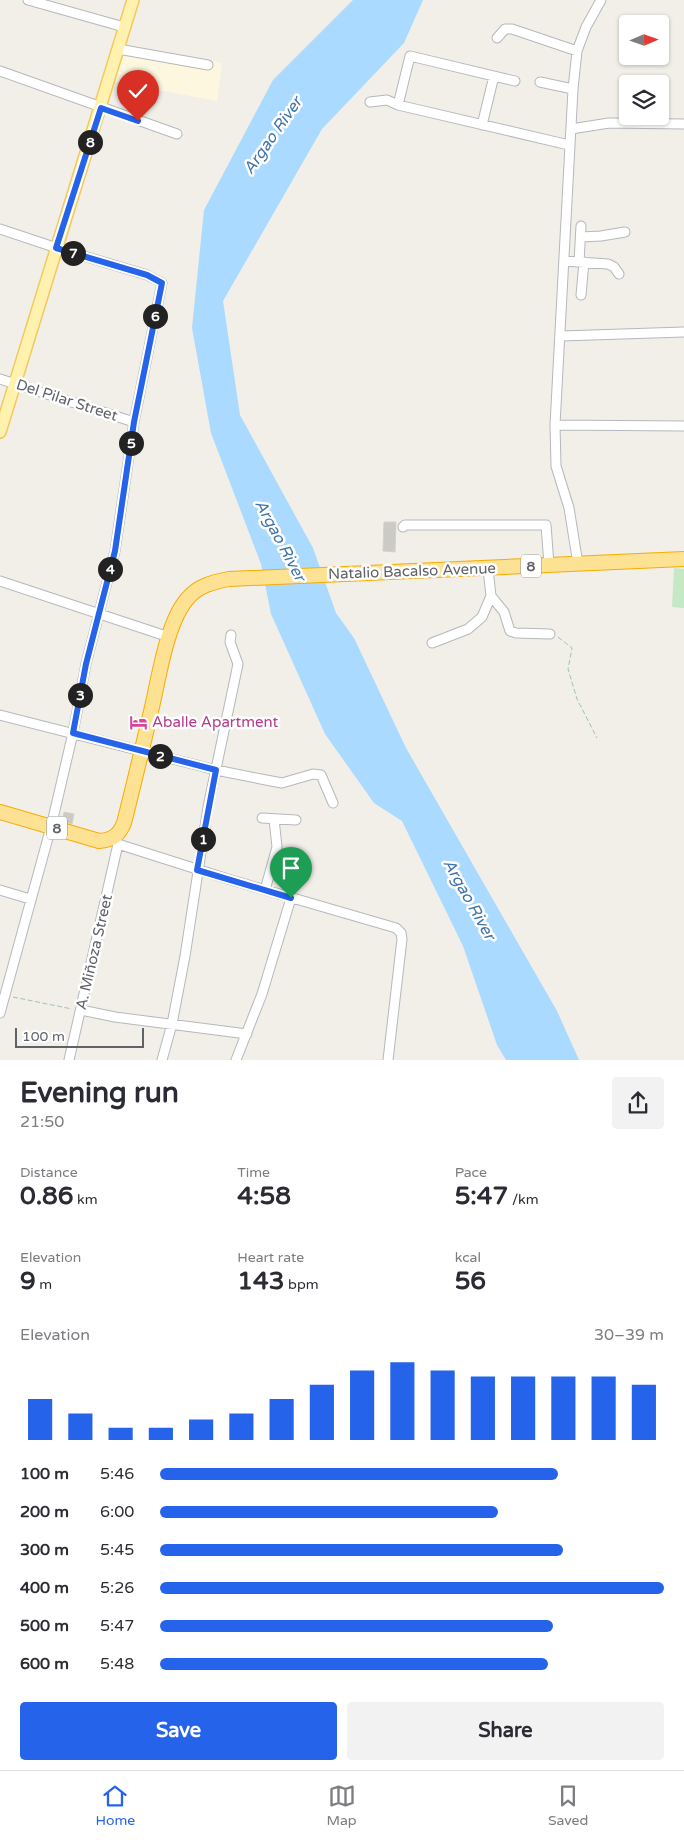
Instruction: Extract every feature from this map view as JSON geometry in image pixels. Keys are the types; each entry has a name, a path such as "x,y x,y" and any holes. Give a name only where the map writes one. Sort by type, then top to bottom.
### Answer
{"highway":[{"name":"Natalio Bacalso Avenue","path":"116,841 124,823 169,637 179,610 198,589 228,579 684,560"},
{"name":"8","path":"0,812 99,840 116,841"}],"main road":[{"path":"0,432 133,0"}],"street":[{"path":"28,0 124,27"},
{"path":"578,564 569,508 556,466 555,425 573,89 578,50 586,27 601,0"},
{"path":"496,38 505,29 512,29 578,50"},
{"path":"118,49 208,65"},
{"path":"398,105 410,56 515,81"},
{"path":"0,71 177,134"},
{"path":"482,125 494,76"},
{"path":"540,82 573,89"},
{"path":"370,102 387,100 398,105 569,145"},
{"path":"570,129 609,124 684,124"},
{"path":"672,125 684,133"},
{"path":"581,226 581,295"},
{"path":"0,229 147,275 162,283 134,422 115,551 86,664 73,733 51,826 30,900 4,978 5,995 0,1013"},
{"path":"581,237 625,232"},
{"path":"564,261 608,264 614,267 619,274"},
{"path":"561,336 684,332"},
{"name":"Del Pilar Street","path":"0,379 134,422"},
{"path":"555,425 684,426"},
{"path":"403,527 405,525 546,526 550,565"},
{"path":"432,643 468,629 482,617 491,596 488,569"},
{"path":"0,581 169,637"},
{"path":"491,596 504,612 510,631 516,633 550,634"},
{"path":"162,1060 172,1024 194,898 197,870 238,664 230,642 231,635"},
{"path":"0,715 216,770 282,783 313,774 321,775 333,803"},
{"path":"262,818 296,820"},
{"path":"265,890 277,847 274,819"},
{"path":"116,841 197,870 396,928 401,933 402,939 388,1060"},
{"name":"A. Miñoza Street","path":"68,1060 81,1010 116,841"},
{"path":"0,890 30,900"},
{"path":"236,1060 262,994 291,898"},
{"path":"81,1010 116,1017 246,1034"}],"path":[{"path":"550,634 561,637 572,648 568,669 577,699 597,738"},
{"path":"5,995 81,1010"}],"shaded area":[{"path":"126,45 222,63 217,101 115,82"}],"green space":[{"path":"674,568 684,569 684,608 672,607"}],"water":[{"name":"Argao River","path":"353,0 423,0 404,43 322,129 223,301 240,415 313,548 336,613 354,638 406,748 557,1011 579,1060 506,1060 497,1045 463,946 402,821 374,803 325,734 271,614 261,564 211,433 192,328 204,210 273,80"}],"building":[{"path":"384,522 396,522 395,552 383,551"},
{"path":"64,812 74,814 72,824 62,821"}],"place":[{"name":"Aballe Apartment","path":"138,722"}],"route":[{"path":"138,121 101,108 56,248 102,260 155,278 162,283 134,422 115,551 86,664 73,733 216,770 197,870 291,898"}]}
